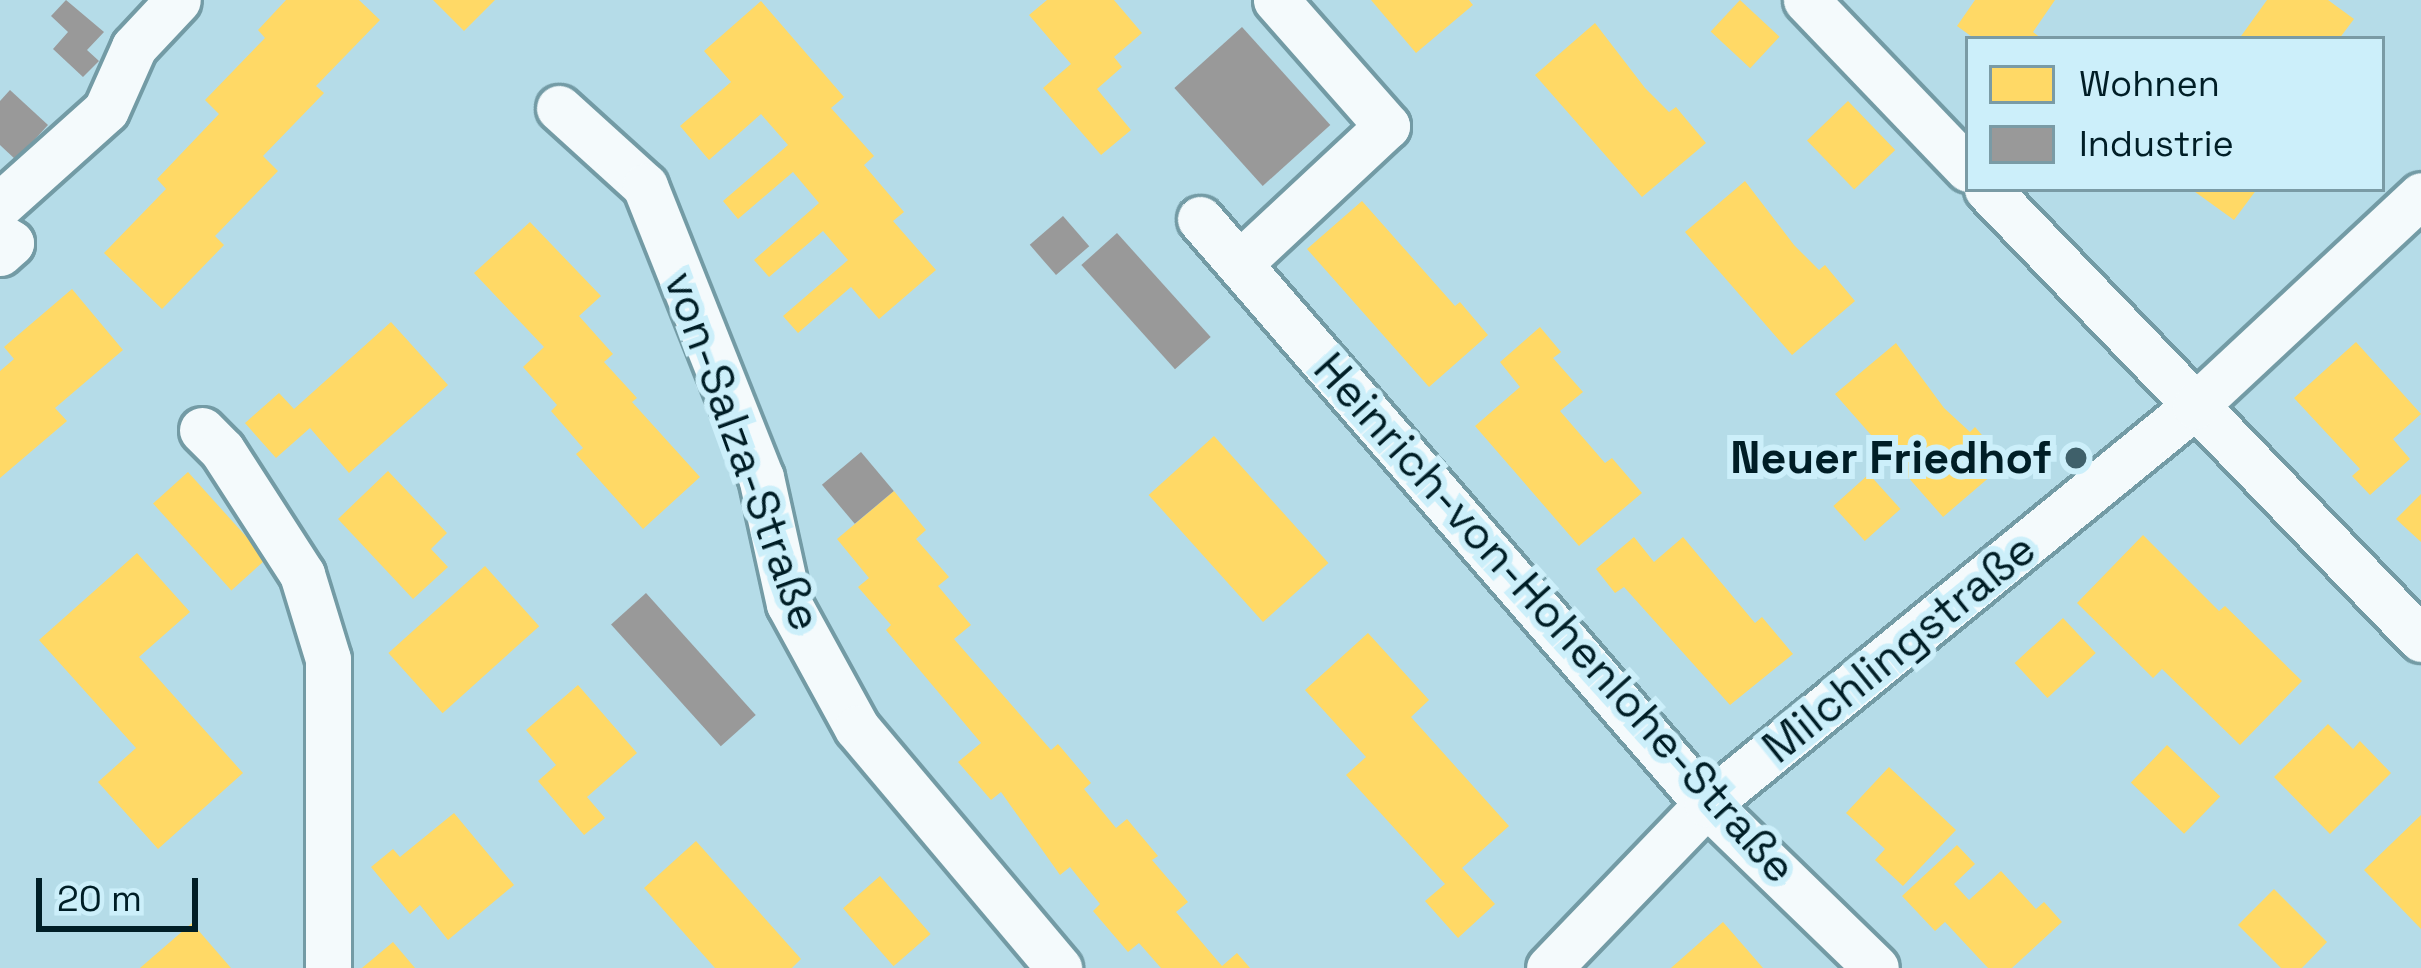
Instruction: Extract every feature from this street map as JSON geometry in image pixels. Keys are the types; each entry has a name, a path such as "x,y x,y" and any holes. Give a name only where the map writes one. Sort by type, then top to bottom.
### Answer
{"street":[{"path":"3,234 106,110 134,47 178,0"},
{"path":"1240,263 1387,126 1276,0"},
{"path":"1807,0 1965,166"},
{"name":"von-Salza-Straße","path":"559,109 645,186 761,477 789,604 857,728 1058,968"},
{"path":"1990,192 2421,639"},
{"name":"Milchlingstraße","path":"1549,968 1707,804 2195,406 2421,195"},
{"name":"Heinrich-von-Hohenlohe-Straße","path":"1200,219 1707,804 1876,968"},
{"path":"202,430 222,450 302,574 328,659 328,968"}],"building: Wohnen":[{"path":"286,0 359,0 380,20 316,86 324,93 263,156 278,171 215,236 224,245 162,309 104,253 166,189 157,179 219,114 205,100 265,38 258,30"},
{"path":"433,0 495,0 464,31"},
{"path":"1047,0 1114,0 1142,33 1114,57 1122,67 1097,89 1131,130 1101,155 1043,88 1071,64 1029,15"},
{"path":"1371,0 1469,0 1473,5 1416,53"},
{"path":"1740,0 1779,37 1750,68 1711,31"},
{"path":"1975,0 2055,0 2033,32 2038,36 1971,36 1957,26"},
{"path":"2267,0 2328,0 2354,19 2341,36 2241,36"},
{"path":"761,1 844,97 831,108 874,156 864,165 904,212 893,221 936,270 879,319 851,287 798,333 783,316 848,260 823,231 769,277 754,260 819,203 793,172 738,219 723,201 788,145 761,114 709,160 680,126 731,82 704,51"},
{"path":"1595,23 1645,88 1669,112 1676,107 1706,143 1642,197 1535,75"},
{"path":"1848,101 1895,150 1854,190 1807,141"},
{"path":"1745,181 1794,245 1819,270 1825,265 1855,301 1792,355 1685,232"},
{"path":"2195,192 2255,192 2234,220"},
{"path":"1362,201 1455,306 1460,302 1488,335 1429,387 1307,249"},
{"path":"530,222 601,296 579,316 613,354 604,362 637,398 632,402 700,477 643,529 576,454 583,448 551,411 557,405 523,367 544,347 474,273"},
{"path":"72,289 123,350 55,408 67,421 0,478 0,371 14,359 4,347"},
{"path":"391,322 448,385 349,473 310,428 276,458 245,423 279,393 294,409"},
{"path":"1540,327 1561,352 1553,358 1583,392 1560,411 1605,463 1612,458 1642,493 1579,546 1475,426 1520,387 1500,362"},
{"path":"2356,342 2421,414 2393,439 2410,459 2370,495 2352,476 2360,469 2294,398"},
{"path":"1896,343 1944,408 1970,432 1975,427 2006,463 1943,517 1835,394"},
{"path":"1214,436 1328,563 1263,622 1149,495"},
{"path":"388,471 447,533 431,549 448,567 413,599 338,519"},
{"path":"188,472 266,559 231,590 153,503"},
{"path":"1869,474 1900,509 1865,541 1833,506"},
{"path":"894,491 926,530 916,539 949,577 938,586 971,625 954,639 1051,750 1058,744 1091,783 1084,789 1116,828 1127,819 1158,856 1152,860 1188,902 1176,912 1222,966 1237,953 1250,968 1161,968 1139,943 1128,952 1093,911 1100,904 1070,867 1060,875 1001,792 991,800 958,762 981,743 886,630 891,625 858,587 869,578 837,539"},
{"path":"2421,494 2421,542 2396,519"},
{"path":"2143,535 2219,611 2225,606 2302,681 2240,745 2162,669 2153,678 2077,603"},
{"path":"1634,537 1654,562 1683,537 1755,623 1762,617 1793,654 1730,705 1624,587 1615,593 1596,569"},
{"path":"137,553 190,612 139,657 243,773 158,849 98,782 136,748 39,640"},
{"path":"485,566 539,626 443,713 388,653"},
{"path":"2063,618 2096,653 2047,698 2015,663"},
{"path":"1368,633 1429,700 1411,717 1509,826 1462,868 1495,904 1458,938 1425,901 1445,884 1346,775 1366,757 1305,690"},
{"path":"578,685 637,753 587,797 605,818 584,835 538,781 556,765 526,730"},
{"path":"2328,724 2353,749 2360,741 2391,773 2330,834 2274,777"},
{"path":"2167,745 2220,796 2184,834 2131,782"},
{"path":"1889,767 1956,830 1903,886 1875,860 1885,849 1846,813"},
{"path":"454,813 514,885 448,940 420,905 410,914 371,867 393,849 400,857"},
{"path":"2421,815 2421,929 2364,870"},
{"path":"696,841 801,959 792,968 715,968 644,888"},
{"path":"1957,845 1975,864 1954,884 1969,900 2001,871 2036,909 2044,902 2062,922 2012,968 1988,968 1945,922 1935,931 1902,896"},
{"path":"880,876 931,934 894,966 843,908"},
{"path":"2274,889 2327,942 2302,968 2281,968 2238,925"},
{"path":"1723,922 1763,968 1671,968"},
{"path":"192,923 231,968 140,968"},
{"path":"393,942 415,968 362,968"}],"building: Industrie":[{"path":"66,0 104,32 87,50 99,61 83,77 53,49 68,32 51,16"},
{"path":"1242,27 1330,125 1263,186 1174,88"},
{"path":"10,90 48,125 16,160 0,145 0,101"},
{"path":"1063,216 1089,246 1056,275 1030,245"},
{"path":"1117,233 1211,337 1175,369 1081,265"},
{"path":"861,452 894,491 855,524 822,485"},
{"path":"646,593 756,715 721,746 611,624"}],"place":[{"name":"Neuer Friedhof","path":"2076,458"}]}
